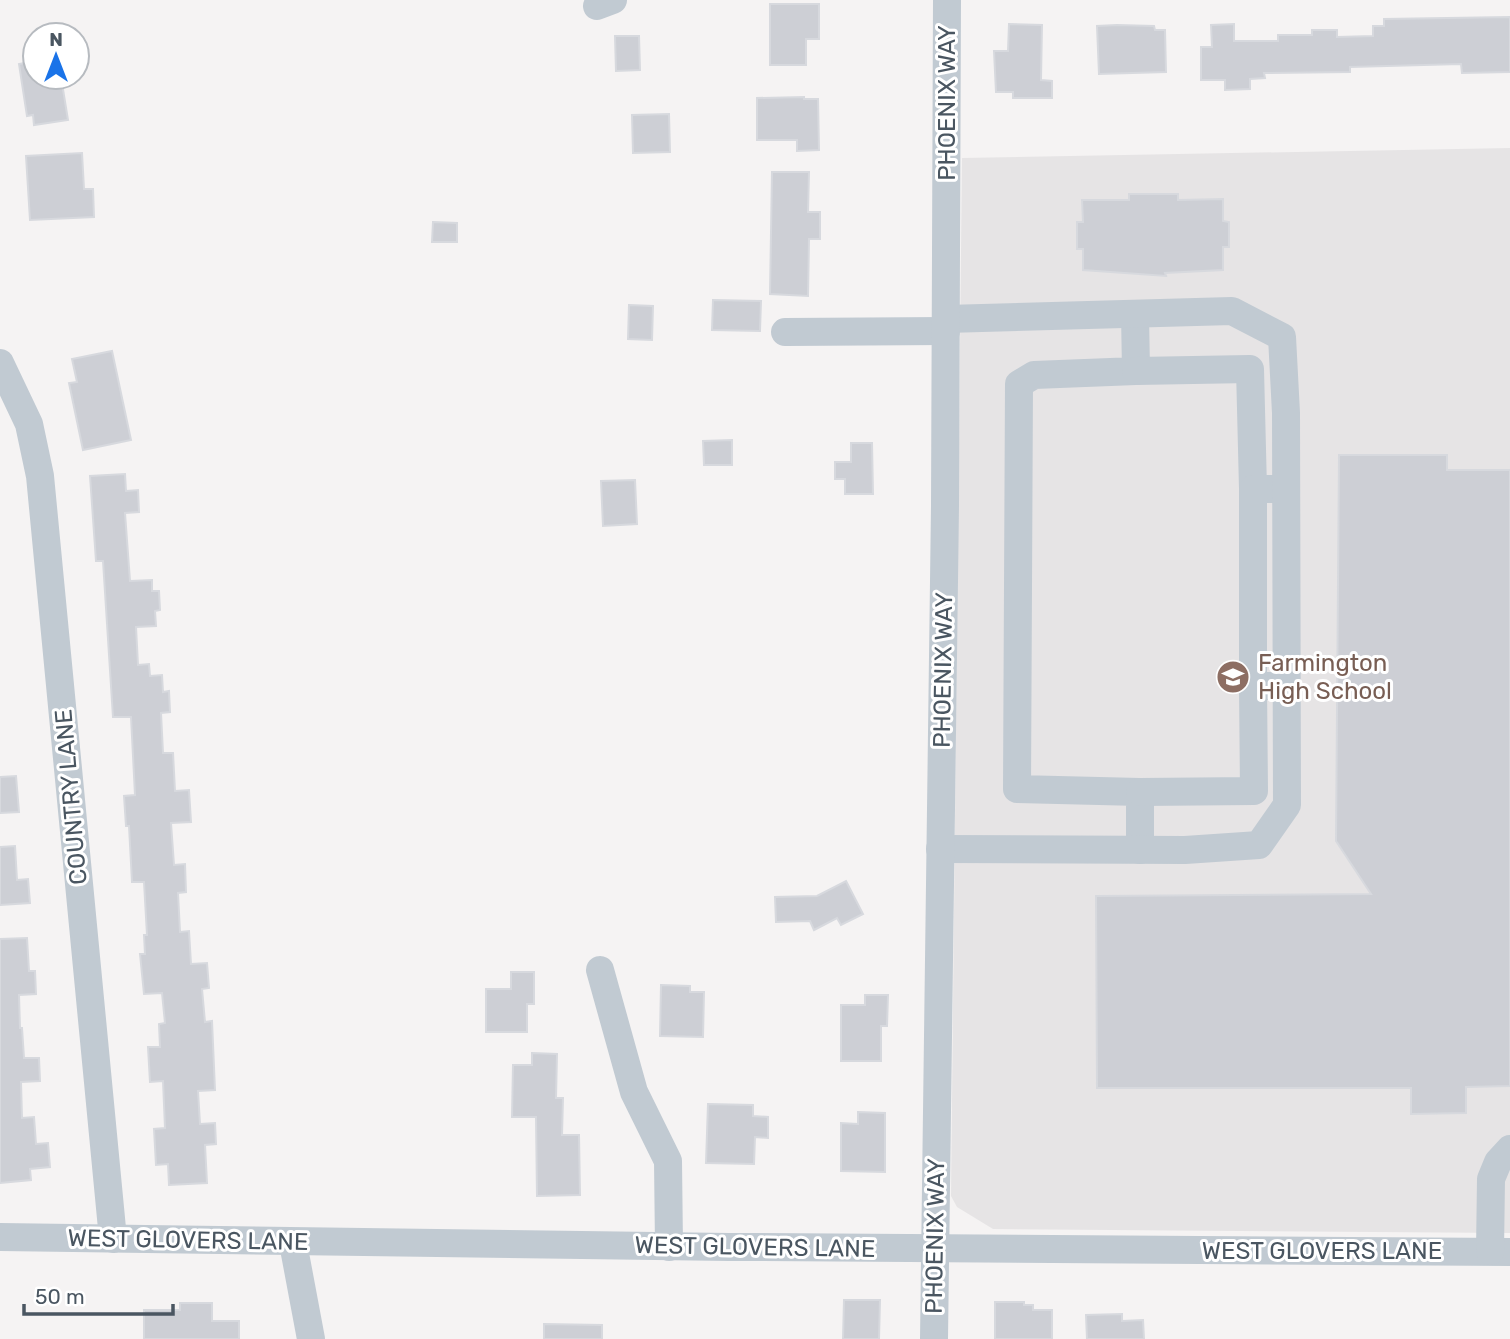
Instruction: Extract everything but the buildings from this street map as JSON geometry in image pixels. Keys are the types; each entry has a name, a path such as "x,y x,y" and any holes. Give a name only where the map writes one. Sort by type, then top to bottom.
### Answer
{"street":[{"name":"PHOENIX WAY","path":"934,1339 946,325 947,0"},
{"path":"785,332 1232,311 1282,337 1286,489 1287,805 1259,845 1185,850 940,849"},
{"path":"1135,314 1136,372"},
{"name":"COUNTRY LANE","path":"0,363 29,424 40,476 113,1239"},
{"path":"1250,369 1254,791 1017,789 1018,384 1034,375 1136,372 1250,369"},
{"path":"1253,489 1286,489"},
{"path":"1253,686 1287,686"},
{"path":"1140,792 1140,850"},
{"path":"600,970 634,1092 668,1161 669,1247"},
{"path":"1500,1252 1491,1179 1498,1162 1510,1149"},
{"name":"WEST GLOVERS LANE","path":"0,1237 669,1247 1500,1252"},
{"path":"293,1243 311,1339"}],"shaded area":[{"name":"Farmington High School","path":"1510,148 1510,1233 993,1229 957,1207 951,1196 962,158"}],"place":[{"name":"Farmington High School","path":"1233,677"}]}
